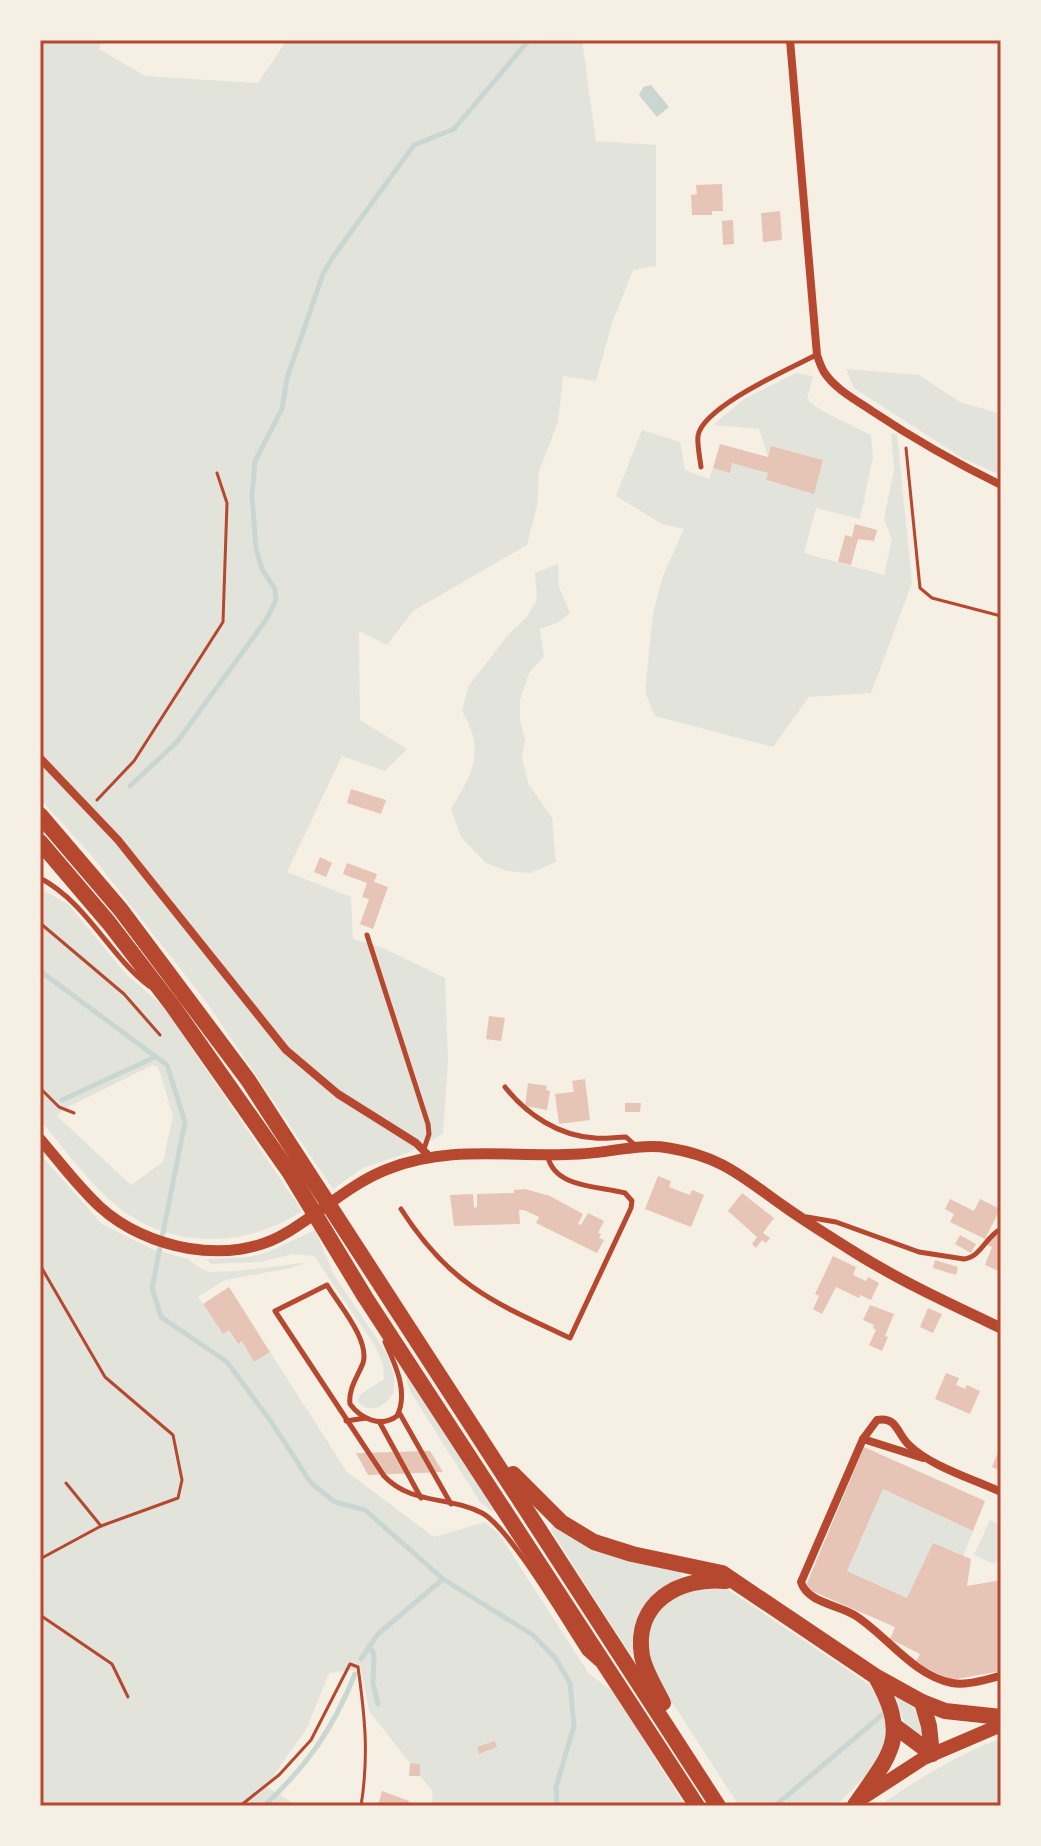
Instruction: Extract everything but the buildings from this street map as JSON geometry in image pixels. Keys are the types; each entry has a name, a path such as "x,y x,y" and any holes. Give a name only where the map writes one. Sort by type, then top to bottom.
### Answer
{"highway":[{"path":"40,815 121,910 248,1080 718,1806"},
{"path":"40,842 109,923 172,1005 290,1173 365,1297 697,1806"},
{"path":"489,1450 549,1511 584,1537 622,1552 713,1570 741,1584 875,1676 922,1702 959,1714 1001,1717"},
{"path":"693,1765 645,1666 641,1644 643,1630 653,1608 679,1585 704,1580 741,1584"},
{"path":"854,1806 887,1758 894,1740 896,1727 890,1702 875,1676"},
{"path":"922,1702 932,1754"},
{"path":"896,1727 932,1754"}],"main road":[{"path":"854,1806 887,1780 932,1754 1001,1725"}],"street":[{"path":"790,40 817,355 825,374 840,389 904,432 1001,485"},
{"path":"40,758 118,840 286,1050 338,1094 427,1153"},
{"path":"40,1139 100,1207 133,1229 180,1246 219,1251 243,1248 283,1235 371,1176 427,1153 548,1155 637,1147 682,1150 722,1163 798,1216 896,1276 1001,1328"},
{"path":"927,1458 906,1443 896,1425 887,1419 877,1420 863,1439 802,1577 802,1587 812,1596 857,1616 912,1664 948,1682 1001,1676"},
{"path":"863,1439 927,1458 1001,1492"}],"lane":[{"path":"701,467 698,434 707,420 746,390 817,355"},
{"path":"40,878 73,900 134,974 172,1005"},
{"path":"367,935 428,1124 427,1153"},
{"path":"505,1087 522,1106 559,1130 596,1138 626,1137 637,1147"},
{"path":"401,1209 433,1253 466,1283 501,1306 570,1338 632,1201 622,1191 560,1176 551,1166 548,1155"},
{"path":"798,1216 836,1222 919,1252 964,1259 977,1254 992,1234 1001,1229"},
{"path":"399,1413 391,1421 379,1422 353,1408 349,1399 363,1360 364,1346 327,1285 275,1311 388,1481 406,1493 478,1511 497,1524 585,1653 619,1684"},
{"path":"365,1297 396,1366 401,1391 399,1413 451,1504"},
{"path":"346,1421 367,1418"},
{"path":"379,1422 421,1498"}],"path":[{"path":"904,432 920,588 932,598 1001,616"},
{"path":"89,809 134,761 223,622 227,503 217,473"},
{"path":"40,923 124,994 160,1035"},
{"path":"40,1088 59,1107 74,1113"},
{"path":"40,1265 105,1377 173,1435 182,1480 178,1498 101,1526 40,1559"},
{"path":"66,1483 101,1526"},
{"path":"40,1615 112,1664 128,1697"},
{"path":"240,1806 279,1775 311,1740 350,1664 358,1667 365,1718 367,1768 361,1806"}],"shaded area":[{"path":"40,40 102,40 99,49 145,76 258,83 287,40 582,40 596,141 656,145 656,266 633,270 612,323 596,381 563,376 558,422 539,471 537,506 527,545 413,611 387,645 359,631 360,720 407,749 385,771 342,756 287,872 351,897 353,939 383,948 445,978 448,1060 443,1134 410,1152 363,1168 333,1189 207,1003 92,856 40,799"},
{"path":"651,85 669,107 657,117 639,95 643,87"},
{"path":"846,369 919,375 960,402 1001,414 1001,475 964,459 854,388"},
{"path":"796,373 813,376 807,400 871,435 873,457 860,519 816,508 804,553 884,575 892,540 884,519 894,470 891,434 897,434 912,583 871,693 809,697 773,747 655,716 645,692 653,613 662,578 684,529 662,524 616,496 642,430 680,442 685,470 709,479 713,468 730,472 732,463 768,473 767,481 813,493 823,460 771,446 768,457 759,429 713,425 744,399"},
{"path":"558,564 559,587 570,613 559,622 540,629 544,656 529,673 520,700 525,740 522,757 528,783 552,818 556,862 530,873 507,871 486,863 461,837 451,809 474,762 474,738 462,711 468,687 508,635 526,618 537,600 535,573"},
{"path":"40,888 69,905 125,973 164,1007 302,1211 257,1232 233,1237 185,1237 162,1231 139,1221 107,1198 40,1120","holes":["153,1065 158,1067 173,1116 163,1162 131,1185 57,1116 66,1108"]},
{"path":"40,1154 102,1224 152,1249 188,1259 210,1272 309,1262 225,1280 198,1297 223,1333 229,1330 237,1344 242,1341 254,1362 270,1352 347,1472 434,1537 485,1522 499,1534 589,1674 614,1692 685,1806 433,1806 432,1790 420,1776 420,1764 410,1763 369,1711 361,1669 329,1673 307,1728 266,1786 297,1806 40,1806"},
{"path":"315,1230 334,1275 387,1354 394,1375 394,1392 377,1407 367,1408 357,1401 361,1394 384,1379 383,1364 375,1346 314,1256 293,1254 260,1262 211,1264 206,1259 249,1257 268,1252"},
{"path":"404,1371 497,1511 491,1511 480,1502 410,1391"},
{"path":"883,1489 973,1531 963,1556 933,1544 907,1598 847,1571"},
{"path":"990,1520 1001,1525 1001,1558 994,1564 974,1555"},
{"path":"554,1525 598,1551 617,1558 679,1570 682,1577 666,1586 635,1655 631,1655 551,1530"},
{"path":"724,1587 864,1681 879,1694 886,1706 889,1741 878,1763 836,1806 739,1806 651,1668 648,1640 656,1613 683,1589"},
{"path":"897,1697 916,1712 922,1735 910,1732 898,1709"},
{"path":"1001,1738 1001,1806 879,1806 938,1768"}],"waterway":[{"path":"130,786 177,742 266,620 276,600 275,589 262,569 256,549 252,496 255,461 282,409 287,378 323,274 414,145 454,129 529,40"},
{"path":"40,971 167,1065 185,1122 152,1288 161,1317 227,1362 311,1483 335,1502 365,1510 443,1579 533,1635 556,1659 570,1683 574,1726 556,1787 557,1806"},
{"path":"62,1100 155,1057"},
{"path":"361,1659 378,1634 443,1579"},
{"path":"369,1646 374,1654 373,1683 378,1704"},
{"path":"264,1806 317,1746 338,1712 355,1674"},
{"path":"775,1806 882,1715"}]}
